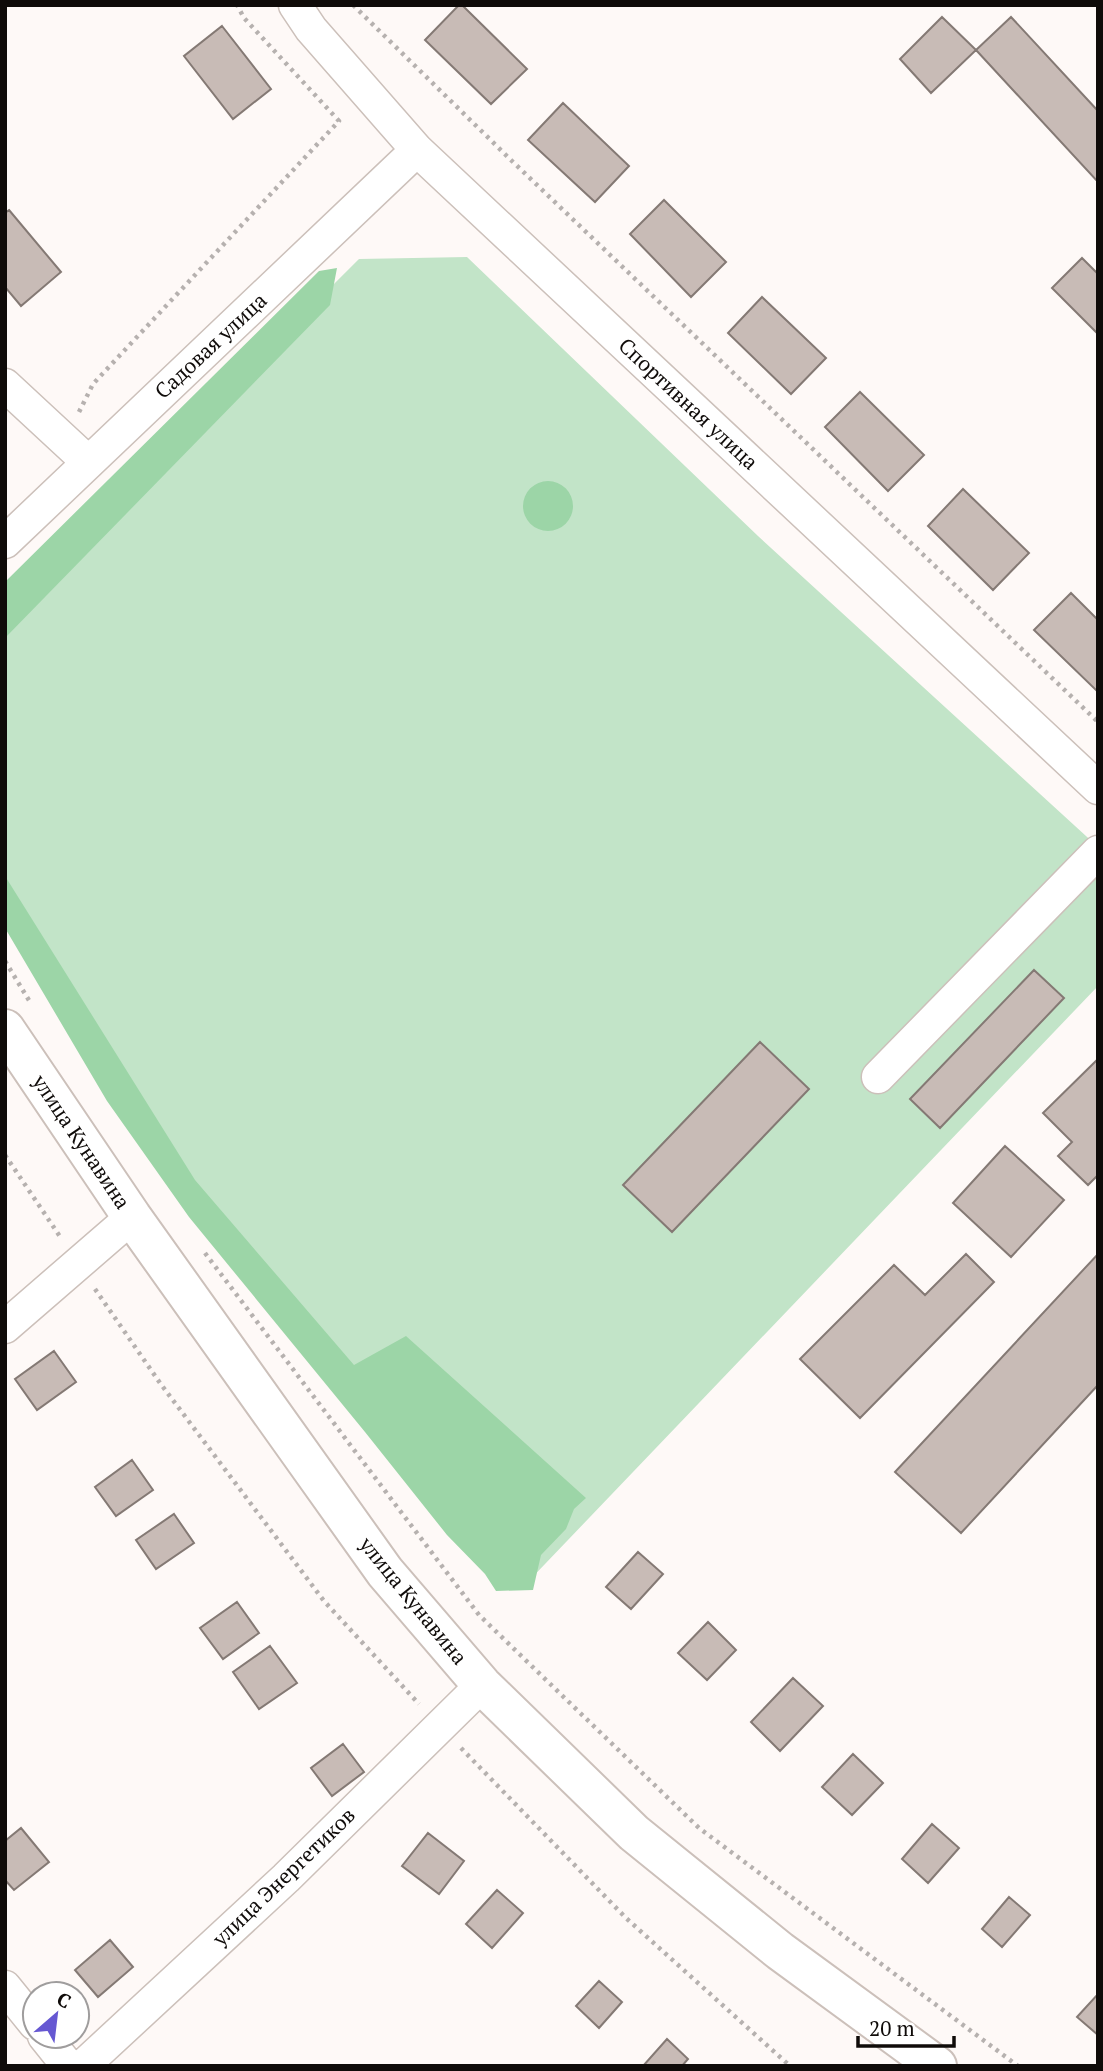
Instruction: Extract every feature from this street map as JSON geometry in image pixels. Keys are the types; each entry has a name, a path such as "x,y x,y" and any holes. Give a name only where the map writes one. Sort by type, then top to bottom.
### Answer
{"main road":[{"name":"улица Кунавина","path":"19,1017 132,1217 385,1572 482,1685 634,1833 780,1951 937,2066"}],"street":[{"name":"Спортивная улица","path":"295,5 311,29 417,150 1098,788"},
{"name":"Садовая улица","path":"5,542 417,150"},
{"path":"5,384 88,462"},
{"path":"878,1077 1098,852"},
{"path":"5,1327 132,1217"},
{"name":"улица Энергетиков","path":"83,2066 286,1878 482,1685"},
{"path":"5,1987 21,2007"},
{"path":"55,2050 68,2066"}],"path":[{"path":"65,440 93,384 339,121 244,18 237,5"},
{"path":"353,5 513,162 1098,722"},
{"path":"5,961 19,1017"},
{"path":"5,1155 160,1383 324,1601 440,1727 626,1918 790,2066"},
{"path":"202,1249 479,1615 699,1828 1018,2066"}],"green space":[{"path":"467,257 758,536 1098,847 1098,986 523,1587 167,1180 5,927 5,612 359,259"},
{"path":"337,268 330,305 5,638 5,582 319,271"},
{"path":"548,481 565,489 573,506 565,523 548,531 531,523 523,506 531,489"},
{"path":"5,876 195,1180 354,1365 406,1336 586,1498 574,1509 566,1529 541,1555 533,1590 496,1591 485,1574 447,1535 189,1217 107,1101 5,928"}],"building":[{"path":"459,5 527,69 491,104 425,40"},
{"path":"942,17 976,50 931,93 900,59"},
{"path":"1011,17 1098,111 1098,182 976,50"},
{"path":"222,26 271,89 233,119 184,56"},
{"path":"563,103 629,166 595,202 528,140"},
{"path":"664,200 726,262 691,297 630,234"},
{"path":"9,210 61,272 21,306 5,287 5,213"},
{"path":"1082,258 1098,274 1098,334 1052,288"},
{"path":"762,297 826,358 791,394 728,333"},
{"path":"860,392 924,455 888,491 825,427"},
{"path":"963,489 1029,553 993,590 928,526"},
{"path":"1071,593 1098,620 1098,692 1034,630"},
{"path":"1034,970 1064,998 940,1128 910,1099"},
{"path":"760,1042 809,1089 672,1232 623,1185"},
{"path":"1098,1059 1098,1175 1088,1185 1058,1156 1072,1142 1043,1113"},
{"path":"1005,1146 1064,1200 1011,1257 953,1203"},
{"path":"966,1254 994,1282 860,1418 800,1359 894,1265 925,1295"},
{"path":"1098,1254 1098,1385 961,1533 895,1472"},
{"path":"54,1351 76,1382 37,1410 15,1379"},
{"path":"132,1460 153,1490 116,1516 95,1487"},
{"path":"174,1514 194,1543 156,1569 136,1540"},
{"path":"638,1552 663,1574 631,1609 606,1587"},
{"path":"237,1602 259,1633 223,1659 200,1628"},
{"path":"708,1622 736,1650 707,1680 678,1653"},
{"path":"270,1646 297,1683 259,1709 233,1672"},
{"path":"793,1678 823,1706 780,1751 751,1722"},
{"path":"343,1744 364,1772 332,1796 311,1768"},
{"path":"853,1754 883,1783 852,1815 822,1787"},
{"path":"932,1824 959,1848 928,1883 902,1859"},
{"path":"21,1828 49,1862 14,1890 5,1880 5,1841"},
{"path":"428,1833 464,1861 439,1894 402,1866"},
{"path":"497,1890 523,1913 492,1948 466,1924"},
{"path":"1009,1897 1030,1915 1002,1947 982,1929"},
{"path":"110,1940 133,1967 98,1997 91,1989 91,1980 84,1980 75,1970"},
{"path":"599,1981 622,2002 599,2028 576,2006"},
{"path":"1098,1994 1098,2035 1077,2017"},
{"path":"667,2039 688,2059 682,2066 643,2066"}]}
